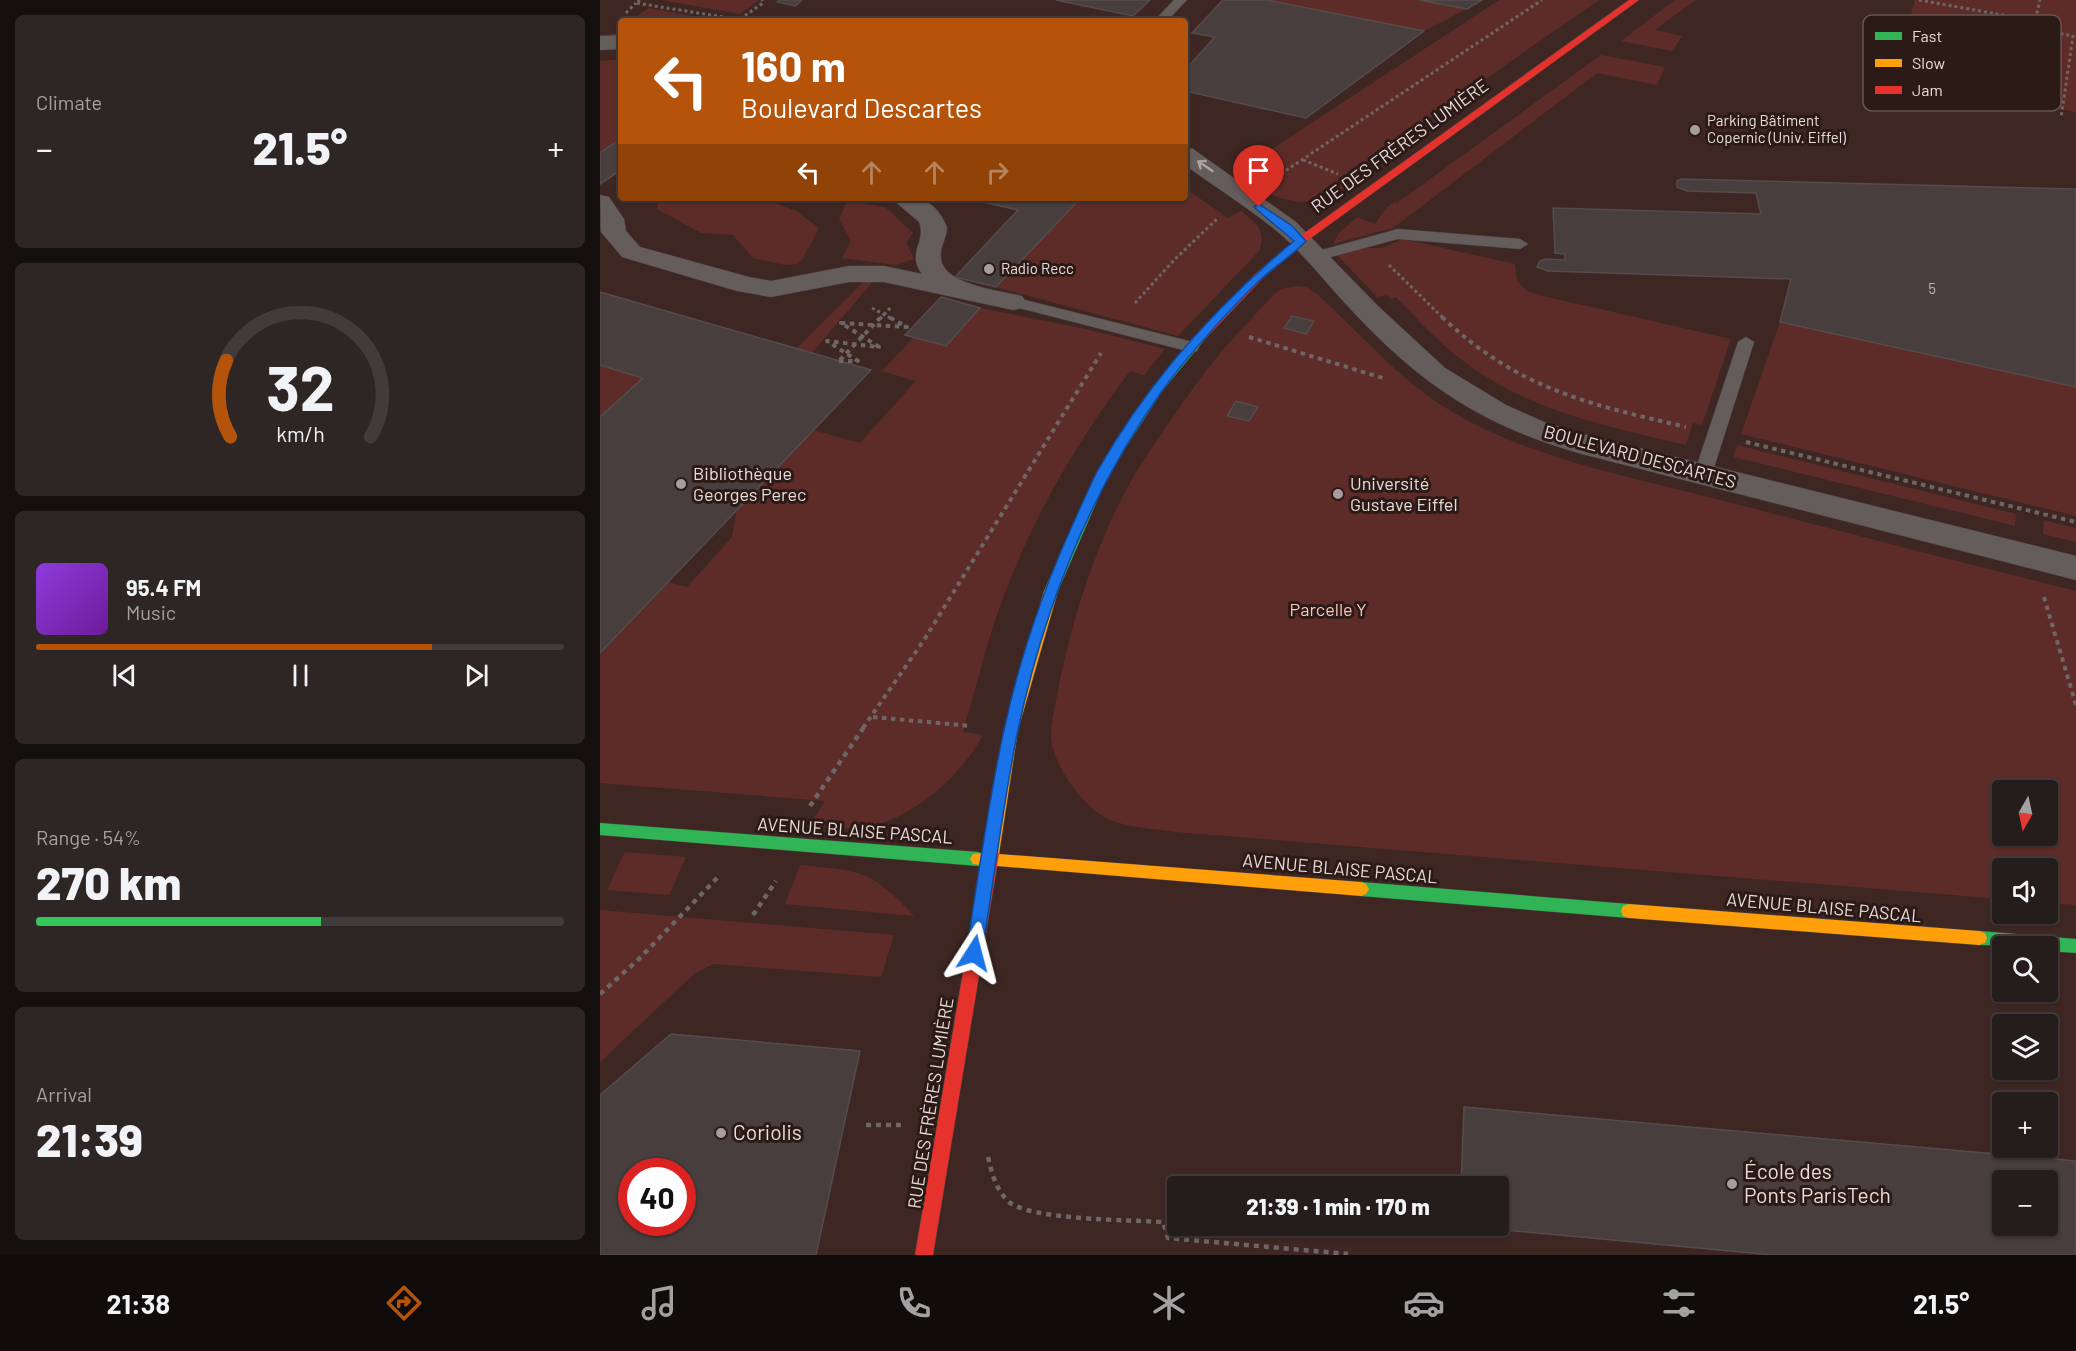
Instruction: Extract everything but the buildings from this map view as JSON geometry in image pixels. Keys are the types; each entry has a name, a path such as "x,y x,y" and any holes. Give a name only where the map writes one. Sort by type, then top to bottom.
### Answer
{"street":[{"name":"RUE DES FRÈRES LUMIÈRE","path":"924,1255 1011,729 1037,633 1063,557 1103,472 1159,387 1191,347 1258,277 1308,248 1635,0"},
{"path":"600,43 618,42"},
{"name":"BOULEVARD DESCARTES","path":"1188,156 1287,227 1368,312 1436,374 1497,412 1534,429 1582,444 2076,568"},
{"path":"604,194 614,232 631,252 746,285 771,289 849,274 884,274 1013,302"},
{"path":"908,201 924,211 934,228 933,240 927,253 930,267 938,277 946,284 1013,302"},
{"name":"AVENUE BLAISE PASCAL","path":"600,829 990,858 2076,946"}],"lane":[{"path":"1163,18 1181,0"},
{"path":"1308,248 1369,242 1398,234 1520,244"},
{"path":"1013,302 1191,347"},
{"path":"1703,474 1746,342"}],"path":[{"path":"640,0 636,3 726,18"},
{"path":"1919,0 2002,15"},
{"path":"2036,15 2040,0"},
{"path":"741,18 764,1"},
{"path":"2061,118 2074,36"},
{"path":"1369,242 1373,249 1420,295 1480,350 1526,378 1568,396 2076,522"},
{"path":"868,305 884,314 907,327 873,325 841,323 862,336 879,347 855,344 828,341 846,353 852,357 858,361 839,361 846,353 855,344 862,336 873,325 884,314 894,304 883,303"},
{"path":"2031,556 2076,705"},
{"path":"873,717 976,726"},
{"path":"600,994 640,958 724,871"},
{"path":"753,915 780,875"},
{"path":"866,1125 945,1125"},
{"path":"989,1150 987,1161 995,1184 1010,1203 1032,1213 1163,1222 1168,1238 1348,1254"}],"shaded area":[{"name":"Université Gustave Eiffel","path":"600,0 2076,0 2076,1255 600,1255"}],"green space":[{"path":"661,0 758,0 758,1 740,14"},
{"path":"1266,0 1419,0 1467,9 1424,31"},
{"path":"1499,0 1599,0 1340,180 1349,185 1339,192 1319,200 1299,202 1266,192 1284,182 1251,163"},
{"path":"1675,0 1695,0 1655,30 1682,36 1672,51 1621,41"},
{"path":"1915,0 2076,0 2076,112 2061,109 2061,15 1911,15"},
{"path":"649,8 704,18 634,18"},
{"path":"1601,55 1665,67 1657,85 1597,73 1393,228 1333,244 1338,234 1357,217 1375,224 1386,208 1394,202 1397,203"},
{"path":"618,59 618,138 600,153 600,61"},
{"path":"1188,190 1228,218 1241,211 1259,228 1262,238 1259,251 1178,336 996,287 1077,201 1188,201"},
{"path":"770,201 796,211 819,228 802,260 797,264 785,265 753,258 733,235 701,233 657,209 658,202"},
{"path":"847,201 885,207 913,233 906,243 914,259 895,265 842,258 851,241 839,219"},
{"path":"1403,239 1515,264 1517,281 1527,291 1543,296 1731,339 1702,425 1693,423 1686,445 1571,415 1517,394 1491,380 1447,348 1396,297 1391,299 1387,295 1377,297 1336,254 1364,248 1382,248"},
{"path":"866,280 874,280 812,353 796,349"},
{"name":"Parcelle Y","path":"1306,287 1318,295 1398,372 1432,399 1482,428 1514,442 1614,474 2076,591 2076,905 2058,904 2058,858 1992,858 1992,898 1176,832 1136,827 1113,821 1092,808 1072,786 1064,773 1057,760 1051,736 1053,714 1064,662 1089,575 1112,518 1157,440 1220,353 1281,289"},
{"path":"980,308 1086,329 1165,349 1144,375 1130,371 1110,399 1055,485 1025,545 999,609 963,732 983,735 959,769 944,785 907,812 867,827 847,829 810,825 825,801 600,783 600,653 668,582 687,587 732,537 737,510 813,430 860,443 916,381 882,371 914,337 946,345"},
{"path":"1780,322 2076,387 2076,516 1741,434"},
{"path":"600,365 643,378 600,417"},
{"path":"1737,445 2016,514 2015,526 1734,457"},
{"path":"2044,520 2076,528 2076,542 2043,534"},
{"path":"625,852 686,857 669,895 607,890"},
{"path":"800,865 852,871 864,875 886,889 914,916 785,904"},
{"path":"600,910 894,935 881,977 713,964 695,973 600,1062"}],"traffic: fast":[{"path":"1051,591 1103,472 1159,387 1201,337"},
{"path":"600,829 978,859"},
{"path":"1361,889 1629,911"},
{"path":"1979,938 2076,946"}],"traffic: slow":[{"path":"991,854 1011,730 1051,591"},
{"path":"978,859 1361,889"},
{"path":"1629,911 1979,938"}],"traffic: jam":[{"path":"1201,337 1258,277 1300,241 1635,0"},
{"path":"924,1255 991,854"}],"place":[{"name":"Parking Bâtiment Copernic (Univ. Eiffel)","path":"1695,130"},
{"name":"Radio Recc","path":"989,269"},
{"name":"Bibliothèque Georges Perec","path":"681,484"},
{"name":"Université Gustave Eiffel","path":"1338,494"},
{"name":"Coriolis","path":"721,1133"},
{"name":"École des Ponts ParisTech","path":"1732,1184"}],"route":[{"path":"974,953 1011,729 1053,583 1103,472 1159,387 1222,313 1258,277 1300,241 1287,227 1259,207"}]}
